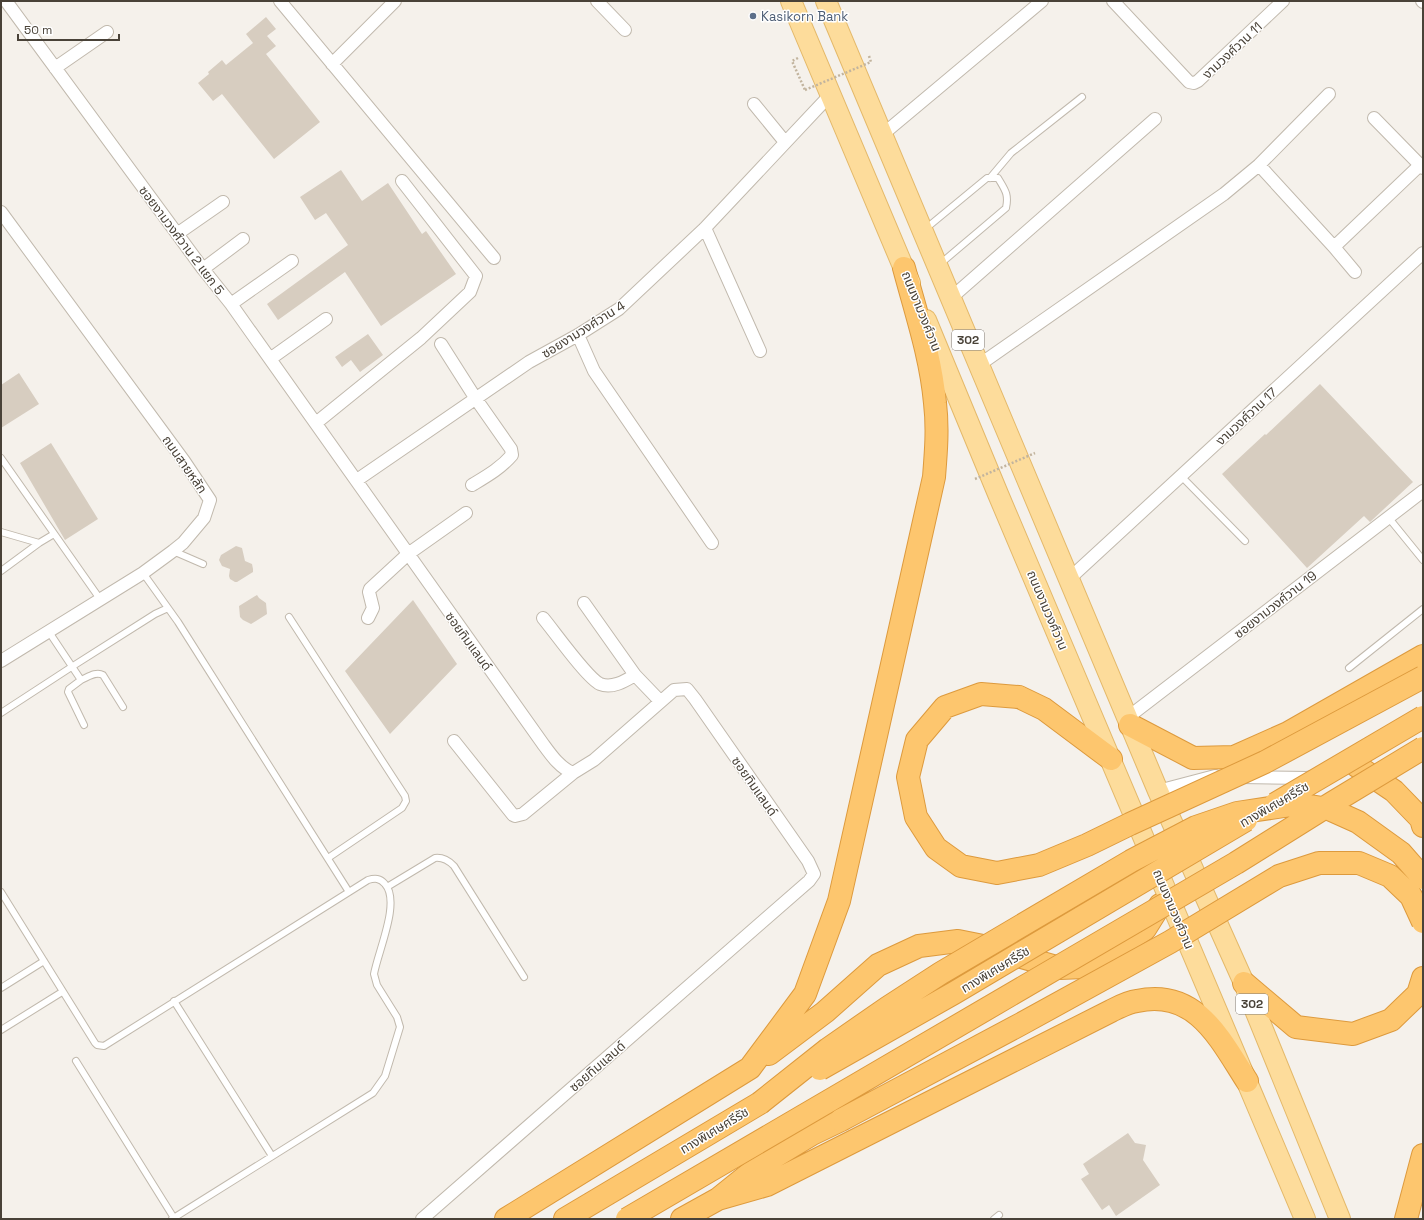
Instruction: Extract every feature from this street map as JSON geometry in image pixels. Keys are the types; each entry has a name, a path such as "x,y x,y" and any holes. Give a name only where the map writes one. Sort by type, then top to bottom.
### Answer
{"highway":[{"path":"750,1068 804,994 839,901 934,477 937,439 936,403 930,366 904,268"},
{"path":"1129,721 1193,758 1234,757 1288,733 1423,656"},
{"path":"1111,759 1044,709 1019,697 981,694 945,707 917,740 908,776 916,817 936,848 961,866 998,872 1038,865 1087,845 1265,762 1423,677"},
{"name":"ทางพิเศษศรีรัช","path":"566,1219 760,1103 941,1001 1218,836 1340,767 1423,717"},
{"path":"627,1219 1236,863 1423,748"},
{"path":"1357,766 1394,791 1422,820"},
{"path":"760,1103 828,1049 941,973 1131,862 1196,827 1237,813 1297,804 1329,810 1358,822 1395,848 1423,878"},
{"path":"682,1219 718,1199 759,1166 812,1134 1021,1024 1170,942 1279,876 1319,863 1359,863 1390,876 1411,896 1423,922"},
{"path":"506,1219 750,1068 825,1012 878,965 919,946 958,940 1060,968 1084,967 1112,951 1145,929 1167,892"},
{"path":"1244,983 1296,1027 1353,1034 1391,1020 1418,994 1423,978"},
{"path":"718,1199 767,1185 1111,1011 1136,1001 1159,998 1180,1003 1196,1013 1214,1030 1247,1081"},
{"path":"1407,1214 1423,1155"},
{"path":"1407,1214 1423,1170"}],"main road":[{"name":"ถนนงามวงศ์วาน","path":"791,1 1305,1219"},
{"name":"302","path":"826,1 1158,791 1244,983 1340,1219"}],"street":[{"name":"ซอยงามวงศ์วาน 2 แยก 5","path":"6,1 177,234 231,304 357,480"},
{"path":"280,1 494,258"},
{"path":"332,64 395,1"},
{"path":"597,1 625,30"},
{"path":"882,135 1042,1"},
{"name":"งามวงศ์วาน 11","path":"1120,3 1189,82 1194,83 1198,81 1283,1"},
{"path":"55,68 106,32"},
{"name":"ซอยงามวงศ์วาน 4","path":"357,480 529,362 578,335 619,309 705,228 831,94"},
{"path":"979,365 1224,194 1259,165 1329,94"},
{"path":"754,104 785,142"},
{"path":"1334,247 1421,166 1374,118"},
{"path":"951,298 1155,119"},
{"path":"1259,165 1355,272"},
{"path":"316,422 421,338 470,292 474,283 476,276 402,181"},
{"path":"177,234 223,202"},
{"name":"ถนนสายหลัก","path":"1,212 184,461 210,500 204,518 183,543 173,551 143,573 1,661"},
{"path":"705,228 760,351"},
{"path":"203,269 243,239"},
{"name":"งามวงศ์วาน 17","path":"1069,579 1423,253"},
{"path":"231,304 292,261"},
{"path":"270,359 326,319"},
{"path":"578,335 594,371 712,542"},
{"path":"441,344 476,399 511,449 512,455 505,463 494,472 472,485"},
{"name":"ซอยทิมแลนด์","path":"357,480 449,614 550,754 564,768 573,773 594,760 674,690 687,689 808,861 814,874 803,886 422,1219"},
{"name":"ซอยงามวงศ์วาน 19","path":"1129,721 1423,491"},
{"path":"368,618 373,608 369,592 370,589 408,554 466,513"},
{"path":"584,603 635,675 660,701"},
{"path":"543,618 587,673 599,684 615,684 635,675"},
{"path":"1158,791 1214,776 1307,778 1357,766 1423,728"},
{"path":"454,741 515,816 523,814 573,773"}],"lane":[{"path":"990,178 1011,153 1082,97"},
{"path":"923,231 987,178 998,178 1006,191 1006,208 938,267"},
{"path":"1,458 100,599"},
{"path":"1181,476 1245,541"},
{"path":"1388,517 1423,560"},
{"path":"1,532 40,542"},
{"path":"1,571 40,542 54,534"},
{"path":"173,551 203,564"},
{"path":"143,573 178,622 349,892"},
{"path":"1,713 72,666 155,614 168,608"},
{"path":"1349,668 1423,609"},
{"path":"289,617 405,796 406,801 402,808 328,858"},
{"path":"50,632 81,680"},
{"path":"84,725 68,692 81,680 96,673 103,675 123,707"},
{"path":"387,887 435,858 443,858 449,861 454,866 524,977"},
{"path":"1,892 94,1043 100,1046 104,1046 368,880 374,878 381,880 387,887 391,896 391,909 374,974 377,985 396,1017 400,1027 385,1076 373,1093 173,1218 76,1061"},
{"path":"1,988 44,961"},
{"path":"1,1030 62,992"},
{"path":"174,1001 272,1156"}],"path":[{"path":"792,61 805,90 872,62"},
{"path":"975,479 1035,453"}],"building":[{"path":"266,17 276,29 267,36 276,46 266,54 320,122 274,159 222,94 213,101 198,83 222,60 226,65 253,43 246,34"},
{"path":"341,170 362,201 388,183 422,234 426,231 456,274 381,326 345,272 278,320 267,304 348,245 326,213 315,220 300,197"},
{"path":"368,334 383,355 360,372 351,360 342,367 335,357"},
{"path":"19,373 39,404 1,428 1,385"},
{"path":"1320,384 1413,482 1370,522 1364,516 1307,568 1222,474"},
{"path":"51,443 98,519 65,540 20,463"},
{"path":"236,546 242,548 245,561 252,564 253,572 235,582 230,579 230,569 222,566 219,560 221,555"},
{"path":"257,595 266,603 267,614 251,624 240,617 239,606"},
{"path":"413,600 457,664 390,734 345,671"},
{"path":"1128,1133 1135,1143 1146,1145 1143,1160 1160,1185 1116,1216 1109,1205 1102,1210 1081,1179 1089,1174 1083,1164"}],"place":[{"name":"Kasikorn Bank","path":"753,16"}]}
